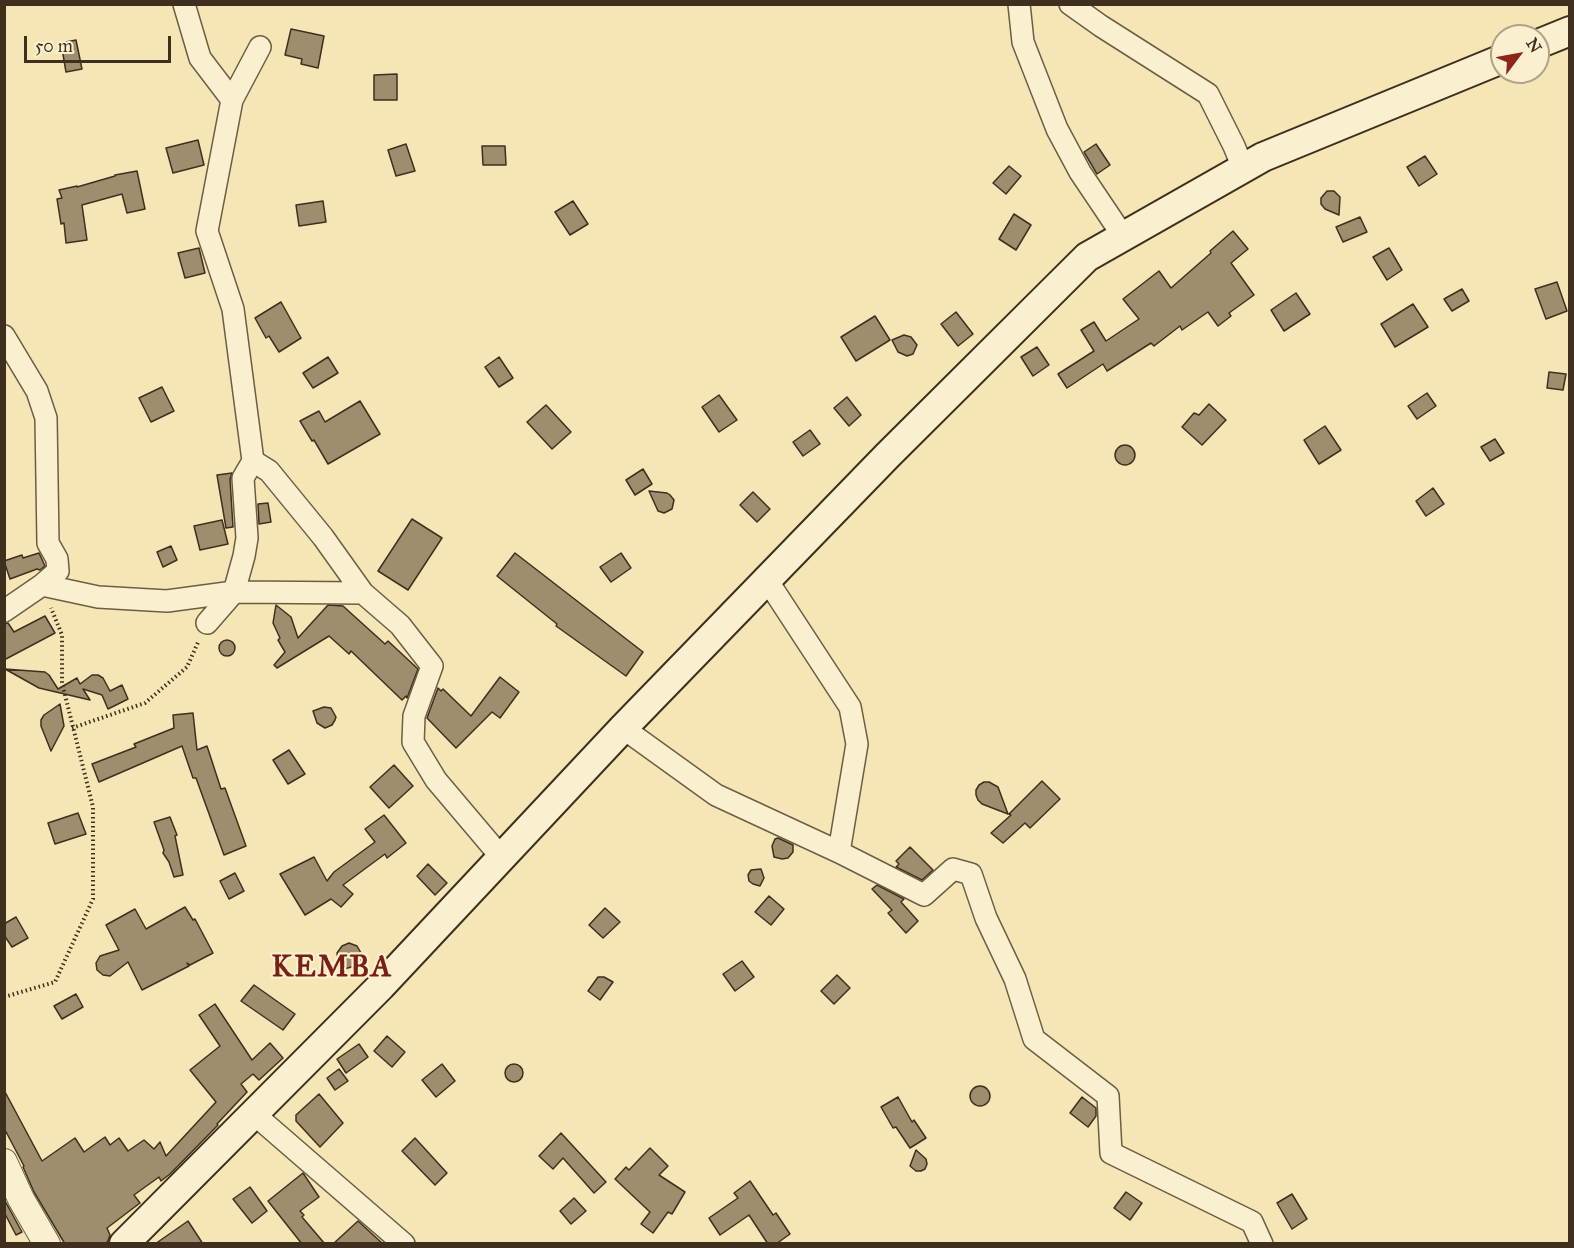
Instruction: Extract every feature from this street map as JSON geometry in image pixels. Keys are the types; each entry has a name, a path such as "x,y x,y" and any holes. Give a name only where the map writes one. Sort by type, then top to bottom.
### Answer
{"main road":[{"path":"1550,39 1569,31"},
{"path":"124,1244 381,986 623,728 888,454 1087,257 1263,157 1490,64"}],"street":[{"path":"184,4 200,58 232,100"},
{"path":"1019,4 1023,42 1057,129 1080,172 1123,236"},
{"path":"1071,4 1101,26 1208,94 1243,168"},
{"path":"207,623 234,592 247,538 243,478 253,461 233,309 207,231 232,100 260,47"},
{"path":"4,336 37,391 46,418 48,543 57,560 58,571 4,611"},
{"path":"253,461 269,471 323,537 363,593 400,625 432,666 414,716 413,742 436,780 502,858"},
{"path":"767,580 850,707 857,744 839,852"},
{"path":"42,585 98,597 167,601 234,592 363,593"},
{"path":"623,728 716,795 839,852 924,895 953,870 971,874 986,918 1015,979 1034,1039 1108,1096 1111,1154 1252,1222 1262,1244"},
{"path":"254,1114 404,1244"},
{"path":"4,1162 21,1199 47,1244"}],"path":[{"path":"4,997 55,982 93,899 93,807 62,683 62,635 42,585"},
{"path":"72,728 146,703 187,667 207,623"}],"building":[{"path":"291,29 324,36 318,68 301,64 302,59 285,55"},
{"path":"76,40 82,69 66,72 61,43"},
{"path":"397,74 397,100 374,100 374,75"},
{"path":"198,140 204,165 173,173 166,148"},
{"path":"406,144 415,171 396,176 388,150"},
{"path":"1096,144 1110,165 1097,174 1084,152"},
{"path":"482,146 505,146 506,165 483,165"},
{"path":"1425,156 1437,174 1419,186 1407,167"},
{"path":"1009,166 1021,176 1006,194 993,183"},
{"path":"137,171 145,209 127,213 122,194 82,205 87,240 66,243 64,223 61,224 57,199 62,198 59,190"},
{"path":"1327,191 1334,191 1340,197 1339,215 1325,209 1321,204 1321,198"},
{"path":"323,201 326,222 299,226 296,205"},
{"path":"573,201 588,224 570,235 555,212"},
{"path":"1014,214 1031,225 1016,250 999,239"},
{"path":"1360,217 1367,232 1343,242 1336,227"},
{"path":"1233,231 1248,249 1231,263 1254,295 1229,313 1231,316 1218,326 1208,312 1182,330 1180,326 1154,346 1151,343 1107,371 1103,364 1067,388 1058,374 1094,351 1081,330 1094,322 1106,341 1139,319 1123,299 1159,271 1171,288"},
{"path":"199,248 205,273 185,278 178,253"},
{"path":"1389,248 1402,270 1387,280 1373,257"},
{"path":"1557,282 1567,311 1546,319 1535,289"},
{"path":"1462,289 1469,301 1452,311 1444,299"},
{"path":"1296,293 1310,314 1284,331 1271,310"},
{"path":"281,302 301,338 279,352 269,336 266,338 255,318"},
{"path":"1413,304 1428,327 1395,347 1381,324"},
{"path":"956,312 973,334 958,346 941,324"},
{"path":"875,316 890,340 856,361 841,337"},
{"path":"904,335 911,337 917,345 913,354 907,356 898,352 892,340"},
{"path":"1037,347 1049,365 1033,376 1021,357"},
{"path":"328,357 338,373 313,388 303,373"},
{"path":"499,357 513,378 499,387 485,367"},
{"path":"1549,372 1566,374 1563,390 1547,388"},
{"path":"162,387 174,411 151,422 139,398"},
{"path":"1427,393 1436,406 1417,419 1408,406"},
{"path":"719,395 737,420 719,432 702,407"},
{"path":"847,397 861,415 849,426 834,408"},
{"path":"360,401 380,434 328,464 300,421 319,411 325,422"},
{"path":"1209,404 1226,420 1202,445 1182,427 1194,413 1199,415"},
{"path":"546,405 571,432 552,449 527,422"},
{"path":"1325,426 1341,450 1319,464 1304,440"},
{"path":"810,430 820,444 803,456 793,442"},
{"path":"1495,439 1504,453 1490,461 1481,447"},
{"path":"1125,445 1132,448 1135,455 1132,462 1125,465 1118,462 1115,455 1118,448"},
{"path":"643,469 652,484 635,495 626,480"},
{"path":"232,473 230,479 233,527 226,528 217,475"},
{"path":"1433,488 1444,504 1426,516 1416,501"},
{"path":"649,491 670,495 674,500 672,509 664,513 658,511"},
{"path":"753,492 770,509 757,522 740,505"},
{"path":"268,503 271,522 259,524 258,504"},
{"path":"412,519 442,538 408,590 378,571"},
{"path":"222,520 228,544 200,550 194,526"},
{"path":"171,546 177,560 163,567 157,552"},
{"path":"39,553 45,566 40,570 37,569 10,579 4,561 22,555 23,558"},
{"path":"515,553 643,652 626,676 556,626 557,624 497,576"},
{"path":"621,553 631,568 611,582 600,567"},
{"path":"276,605 291,617 298,638 328,605 343,606 385,644 388,641 418,669 407,698 406,696 402,700 351,651 349,654 329,636 277,668 274,665 285,652 278,640 280,638 273,623"},
{"path":"45,616 55,633 4,660 4,624 8,623 14,632"},
{"path":"224,640 230,640 235,648 233,654 224,656 219,651 219,645"},
{"path":"5,669 45,672 58,689 77,678 80,684 92,675 98,675 103,678 110,691 122,685 128,699 108,709 102,695 83,689 90,700 39,688"},
{"path":"500,677 519,692 500,718 492,712 456,748 427,718 438,688 441,691 443,689 471,716"},
{"path":"60,704 64,726 51,751 41,726 41,720 44,715"},
{"path":"324,707 331,708 336,717 332,725 325,728 317,723 313,711"},
{"path":"193,713 197,750 207,746 221,789 225,788 246,846 224,855 182,746 99,782 92,764 136,747 134,744 174,728 173,715"},
{"path":"289,750 305,774 288,784 273,760"},
{"path":"394,765 413,786 389,808 370,787"},
{"path":"1042,781 1060,799 1030,828 1025,823 1003,843 991,833"},
{"path":"984,782 998,787 1008,814 982,804 978,800 976,790"},
{"path":"78,813 86,834 55,844 48,823"},
{"path":"384,815 406,843 387,858 385,854 343,885 353,894 341,907 331,899 305,915 280,874 314,857 327,881 334,872 375,842 365,829"},
{"path":"170,817 177,835 175,836 183,875 174,877 163,853 154,822"},
{"path":"778,838 793,845 793,852 788,858 774,857 772,846"},
{"path":"910,847 933,870 922,880 896,867 899,864 896,861"},
{"path":"428,864 447,883 435,895 417,876"},
{"path":"761,869 764,878 760,886 749,881 748,875 751,870"},
{"path":"235,873 244,891 229,899 220,881"},
{"path":"877,885 904,899 901,902 918,921 906,933 888,913 892,910 872,889"},
{"path":"769,896 784,909 771,925 755,912"},
{"path":"185,907 193,920 195,919 213,953 190,965 187,963 189,966 142,990 128,962 110,976 103,975 97,970 96,963 100,956 119,950 106,925 135,909 146,929"},
{"path":"605,908 620,922 603,938 589,925"},
{"path":"16,917 28,938 12,947 4,935 4,924"},
{"path":"349,943 357,946 361,957 355,966 344,969 338,961 337,953 342,946"},
{"path":"742,961 754,977 735,991 723,974"},
{"path":"837,975 850,988 834,1004 821,991"},
{"path":"598,977 604,977 613,982 600,1000 588,991"},
{"path":"254,985 295,1014 283,1030 241,1001"},
{"path":"76,994 83,1007 62,1019 54,1006"},
{"path":"215,1004 252,1060 270,1043 283,1058 259,1080 253,1074 241,1084 247,1092 218,1125 170,1174 161,1181 159,1177 134,1195 140,1203 107,1228 110,1235 105,1244 65,1244 34,1192 24,1166 4,1128 4,1090 42,1161 75,1138 84,1152 105,1137 110,1145 119,1138 128,1151 144,1140 154,1149 160,1142 166,1156 216,1102 190,1070 220,1046 199,1015"},
{"path":"387,1036 405,1052 392,1067 374,1051"},
{"path":"359,1044 368,1057 346,1073 337,1059"},
{"path":"442,1064 455,1081 436,1097 422,1080"},
{"path":"514,1064 522,1069 523,1073 518,1081 514,1082 506,1077 505,1073 510,1065"},
{"path":"339,1069 348,1081 335,1090 327,1078"},
{"path":"980,1086 987,1089 990,1096 987,1103 980,1106 973,1103 970,1096 973,1089"},
{"path":"319,1094 343,1123 320,1147 296,1121 296,1115"},
{"path":"898,1097 912,1122 914,1120 926,1138 910,1148 896,1127 893,1128 881,1107"},
{"path":"1082,1097 1096,1108 1096,1116 1088,1127 1070,1113"},
{"path":"561,1133 606,1182 594,1193 563,1158 553,1169 539,1156"},
{"path":"415,1138 447,1173 435,1185 402,1151"},
{"path":"650,1148 668,1166 659,1175 685,1192 672,1214 668,1212 653,1233 641,1224 650,1212 615,1179 626,1167 629,1170"},
{"path":"916,1150 926,1159 925,1169 921,1171 916,1171 910,1166"},
{"path":"303,1173 319,1197 300,1211 304,1215 302,1217 325,1244 302,1244 268,1201"},
{"path":"750,1181 773,1215 776,1213 790,1234 776,1244 768,1244 749,1215 720,1235 709,1218 738,1198 734,1193"},
{"path":"250,1187 267,1211 252,1223 233,1199"},
{"path":"1126,1192 1142,1203 1130,1220 1114,1208"},
{"path":"1292,1194 1307,1219 1292,1229 1277,1203"},
{"path":"574,1198 586,1211 571,1224 560,1211"},
{"path":"4,1199 22,1232 16,1235 4,1212"},
{"path":"188,1221 203,1244 155,1244"},
{"path":"358,1221 383,1244 333,1244"}],"district":[{"name":"KEMBA","path":"332,969"}]}
